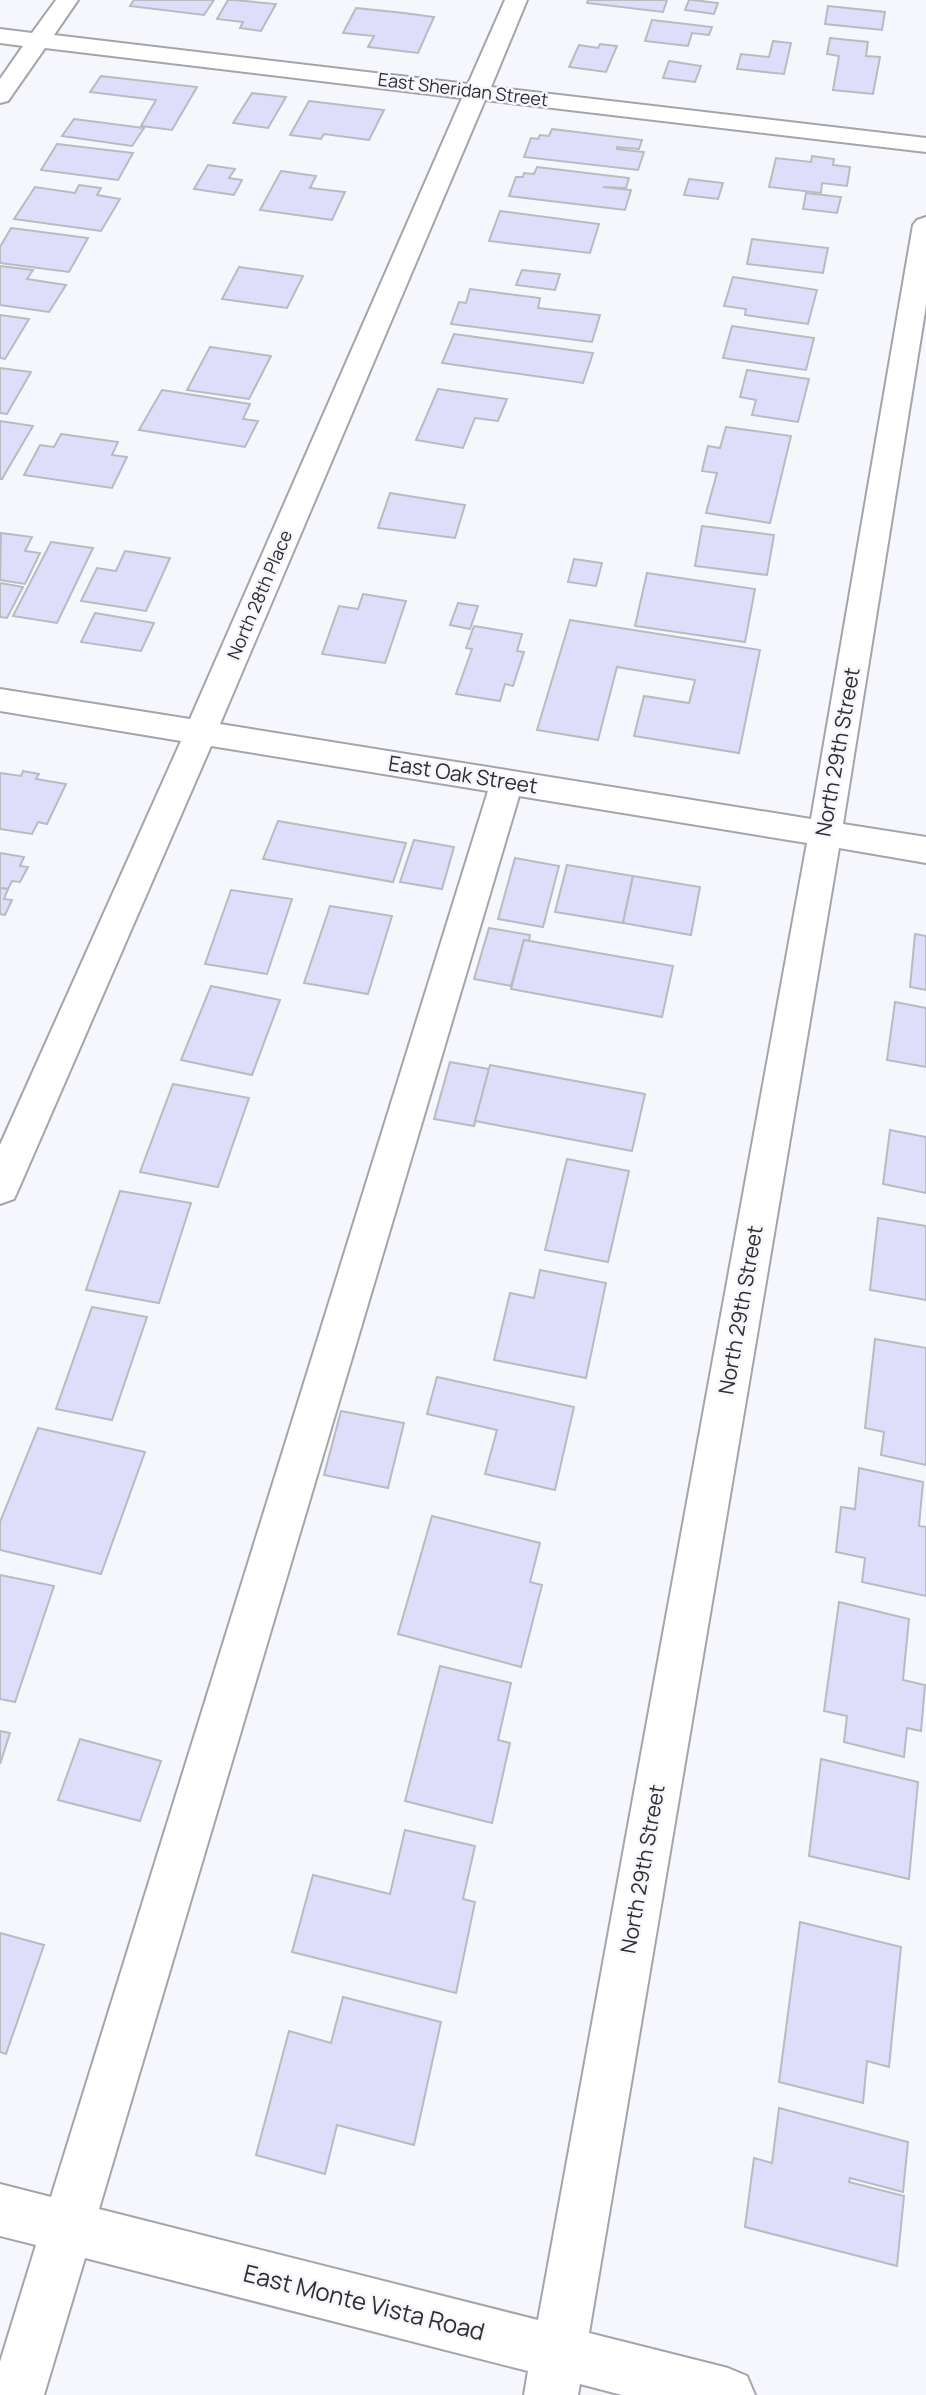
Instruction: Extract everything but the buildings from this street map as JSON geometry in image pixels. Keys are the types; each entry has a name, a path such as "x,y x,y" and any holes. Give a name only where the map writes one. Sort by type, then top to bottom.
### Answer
{"street":[{"path":"0,96 67,0"},
{"name":"North 28th Place","path":"0,1188 201,732 516,0"},
{"name":"East Sheridan Street","path":"0,36 926,145"},
{"name":"North 29th Street","path":"555,2373 824,834 926,225"},
{"name":"East Oak Street","path":"0,700 926,850"},
{"path":"17,2395 507,782"},
{"name":"East Monte Vista Road","path":"0,2210 555,2373 728,2395"}]}
